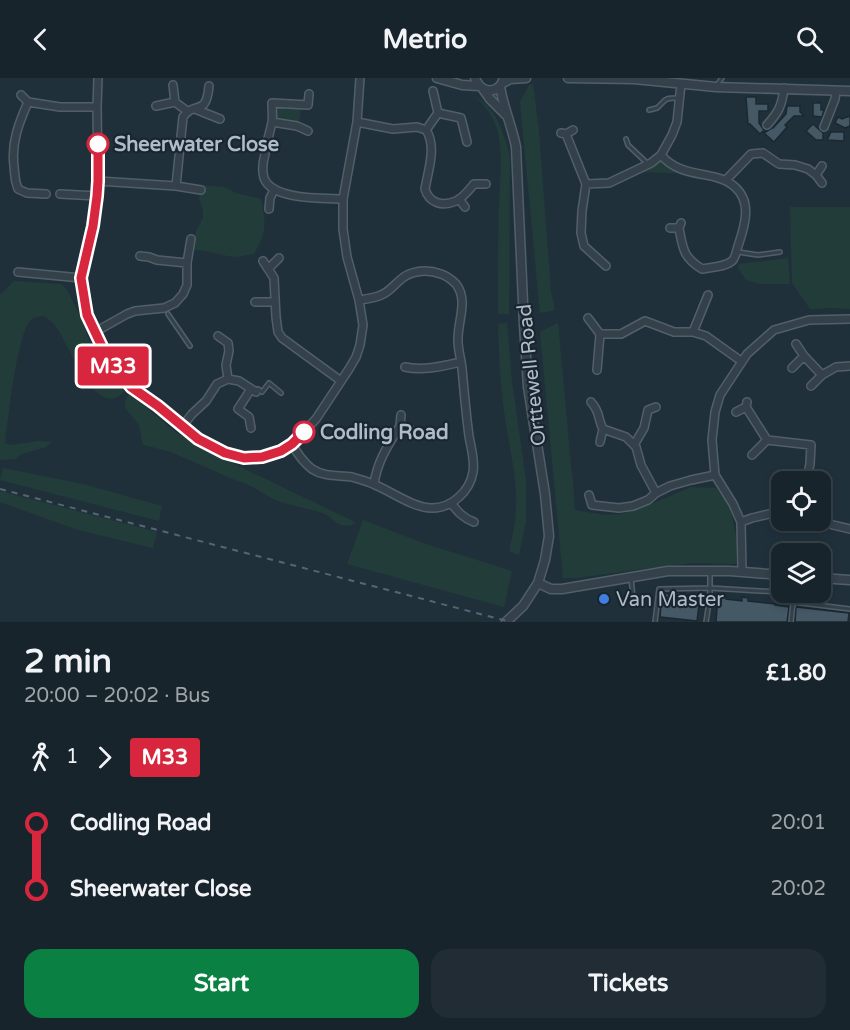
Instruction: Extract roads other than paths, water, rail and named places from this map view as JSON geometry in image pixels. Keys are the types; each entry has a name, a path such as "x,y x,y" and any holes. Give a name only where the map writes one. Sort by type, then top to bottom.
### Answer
{"street":[{"path":"98,78 97,196 93,226 81,278 87,315 107,357 124,380 198,439 225,453 244,458 262,457 281,451 292,444 316,419 356,357 360,345 363,325 359,300 347,257 342,199 357,122 360,78"},
{"path":"437,78 462,85 479,84 492,90 510,79 526,78"},
{"path":"442,79 447,78"},
{"path":"568,78 634,78 716,87 850,91"},
{"name":"Orttewell Road","path":"502,82 517,155 528,387 545,494 549,536 538,583 523,606 506,622"},
{"name":"Orttewell Road","path":"479,84 490,99 507,115"},
{"path":"586,184 609,183 661,155 677,122 681,84"},
{"path":"172,85 175,102"},
{"path":"176,186 183,117 191,110 202,106 207,99 208,86"},
{"path":"767,125 779,112 784,88"},
{"path":"426,130 438,113 433,91"},
{"path":"824,127 836,91"},
{"path":"309,94 308,105 272,103 272,122 263,169 264,179 274,190 287,195 342,199"},
{"path":"21,95 28,102 60,107 97,107"},
{"path":"28,102 14,139 12,155 14,179 18,189 27,193 45,194"},
{"path":"156,106 175,102 191,110 220,119"},
{"path":"438,113 461,118 467,142"},
{"path":"272,122 297,126 308,131"},
{"path":"357,122 393,129 417,127 426,130 429,134 431,153 425,189 431,201 444,204 459,199 474,184 486,184"},
{"path":"567,132 586,184 581,233 584,246 606,266"},
{"path":"726,180 751,154 763,153 779,164 808,169 816,174 822,183"},
{"path":"661,155 669,164 686,171 726,180 737,188 746,203 746,223 733,260 728,264 702,269 694,264 683,251 680,226 670,228"},
{"path":"816,174 822,166"},
{"path":"98,181 176,186 201,190"},
{"path":"269,209 270,198 274,190"},
{"path":"60,194 97,196"},
{"path":"459,199 465,207"},
{"path":"95,332 135,311 166,311 175,303 187,285 187,263 191,239"},
{"path":"599,259 603,252"},
{"path":"140,256 187,263"},
{"path":"268,269 279,258"},
{"path":"263,261 274,278 278,332 282,338 341,381"},
{"path":"292,444 311,468 324,474 374,484 417,504 432,508 451,503 466,490 473,469 473,456 458,344 462,309 459,288 443,274 417,271 407,274 381,296 359,300"},
{"path":"18,273 81,278"},
{"path":"693,332 708,295"},
{"path":"255,302 274,302"},
{"path":"588,318 600,334 597,369"},
{"path":"742,572 741,522 715,475 712,440 715,412 720,395 741,361 774,330 809,320 850,319"},
{"path":"600,334 621,334 645,321 674,332 693,332 706,336 741,361"},
{"path":"218,336 228,343 230,351 226,365 228,379"},
{"path":"796,344 822,375"},
{"path":"792,368 804,356"},
{"path":"405,367 413,369 438,367 461,362"},
{"path":"811,387 822,375 836,367 850,366"},
{"path":"182,427 206,401 217,384 228,379 239,381 253,390 238,409 249,417 251,428"},
{"path":"591,402 597,409 603,429 626,437 636,447 641,465 656,493"},
{"path":"736,412 747,404 767,440"},
{"path":"633,445 644,428 648,410 656,407"},
{"path":"374,484 376,471 400,426 401,415"},
{"path":"400,426 410,429"},
{"path":"600,441 603,429"},
{"path":"767,440 811,445 821,442"},
{"path":"752,455 767,440"},
{"path":"808,471 811,445"},
{"path":"589,495 592,505 620,508 633,506 648,500 670,486 715,475"},
{"path":"451,503 458,513 474,522"},
{"path":"741,522 771,514"},
{"path":"831,524 850,529"},
{"path":"538,583 551,589 562,590 668,571 771,574"},
{"path":"831,579 850,580"}],"lane":[{"path":"716,87 722,78"},
{"path":"649,110 657,108 666,99 680,98"},
{"path":"626,139 628,145 648,164"},
{"path":"736,251 758,255 780,252"},
{"path":"166,311 190,346"},
{"path":"253,390 258,389 262,392 269,383 281,393"},
{"path":"706,622 710,571"},
{"path":"631,577 633,597"},
{"path":"655,622 659,589 710,588 771,592"},
{"path":"791,622 793,603"},
{"path":"801,603 850,609"}],"railway":[{"path":"0,489 511,622"}],"place":[{"name":"Sheerwater Close","path":"98,144"},
{"name":"Codling Road","path":"304,432"},
{"name":"Van Master","path":"604,599"}]}
